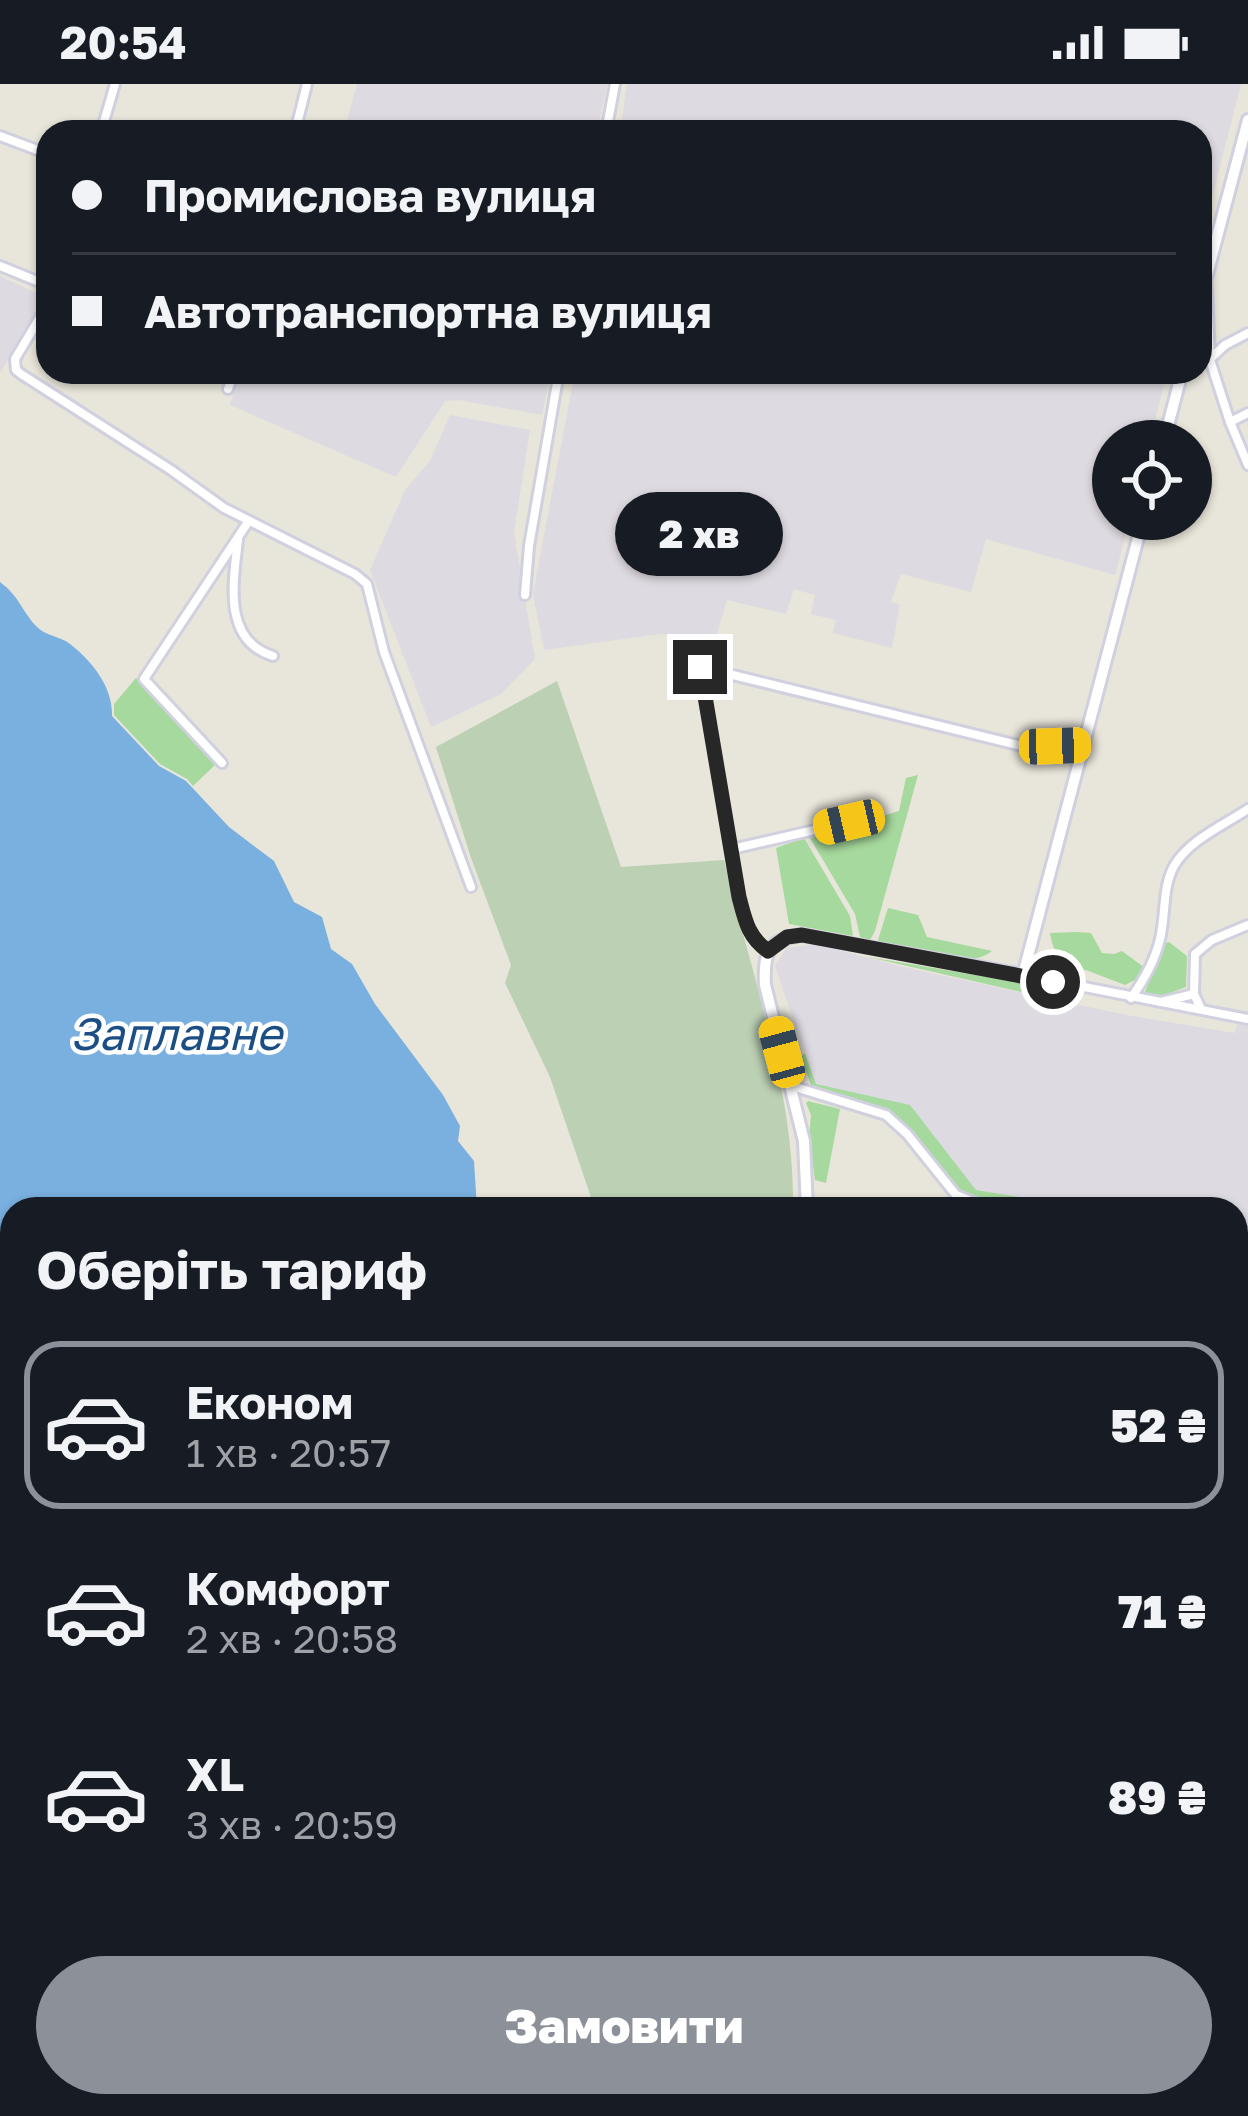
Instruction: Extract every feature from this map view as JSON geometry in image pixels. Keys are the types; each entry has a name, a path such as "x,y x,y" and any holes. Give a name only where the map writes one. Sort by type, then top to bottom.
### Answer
{"street":[{"path":"104,120 115,84"},
{"path":"298,120 307,84"},
{"path":"608,120 615,84"},
{"path":"1212,257 1248,120"},
{"path":"0,136 36,150"},
{"path":"0,266 36,281"},
{"path":"36,323 15,359 16,370 36,383"},
{"path":"1212,330 1235,340"},
{"path":"1212,357 1248,333"},
{"path":"1212,365 1248,464"},
{"path":"38,384 211,500 368,584 384,652 471,887"},
{"path":"228,389 230,384"},
{"path":"525,596 532,525 558,384"},
{"path":"1169,420 1179,384"},
{"path":"1230,422 1248,413"},
{"path":"222,763 144,679 248,522"},
{"path":"238,538 232,606 254,646 273,656"},
{"path":"1023,975 1138,540"},
{"path":"768,951 754,941 739,897 700,667 1026,748 1084,745"},
{"path":"1131,998 1158,947 1175,865 1202,839 1248,809"},
{"path":"732,849 849,822"},
{"path":"1201,1010 1194,994 1195,954 1212,940 1248,925"},
{"path":"807,1197 805,1141 765,985 768,951 787,937 802,935 1248,1019"},
{"path":"1160,1003 1194,994"},
{"path":"792,1086 886,1115 961,1197"}],"shaded area":[{"path":"357,84 607,84 600,120 347,120"},
{"path":"627,84 1241,84 1212,198 1212,120 622,120"},
{"path":"0,276 36,293 36,314 0,373"},
{"path":"236,384 548,384 542,415 445,401 396,477 230,405"},
{"path":"573,384 1164,384 1155,420 1092,420 1092,540 1124,540 1115,575 986,539 971,592 901,574 891,602 900,605 892,648 833,633 836,620 811,614 815,595 794,589 786,614 727,600 714,643 660,634 544,650 533,594"},
{"path":"450,415 530,430 514,532 535,659 501,694 431,727 370,570 405,490 430,461"},
{"path":"816,944 1126,1015 1234,1033 1238,1024 1248,1026 1248,1197 1020,1197 976,1190 910,1106 815,1084 775,966 786,948"}],"green space":[{"path":"136,678 217,763 193,786 160,764 114,715 114,704"},
{"path":"557,681 621,867 724,860 779,1077 793,1197 591,1197 550,1077 505,983 511,965 436,747"},
{"path":"918,775 875,931 870,940 860,937 855,914 810,838 899,811 906,778"},
{"path":"804,838 850,916 853,936 789,924 776,848"},
{"path":"888,908 918,915 927,937 992,951 955,960 884,946 878,940"},
{"path":"1050,933 1091,933 1102,953 1122,951 1145,968 1141,977 1125,985 1086,970 1074,971 1058,955"},
{"path":"1169,942 1187,956 1186,987 1156,998 1144,995 1163,944"},
{"path":"868,957 1054,988 1065,1002"},
{"path":"805,1053 816,1084 910,1105 976,1190 1020,1197 970,1197 951,1184 887,1113 813,1091 801,1056"},
{"path":"808,1101 840,1109 826,1183 815,1180"}],"water":[{"name":"Заплавне","path":"0,582 40,629 70,644 93,667 109,695 112,716 159,766 186,781 229,827 274,861 294,902 322,917 331,949 352,964 375,1004 443,1095 460,1126 458,1141 474,1161 476,1197 0,1197"}],"route":[{"path":"700,667 739,897 754,941 768,951 787,937 802,935 1053,982"}]}
